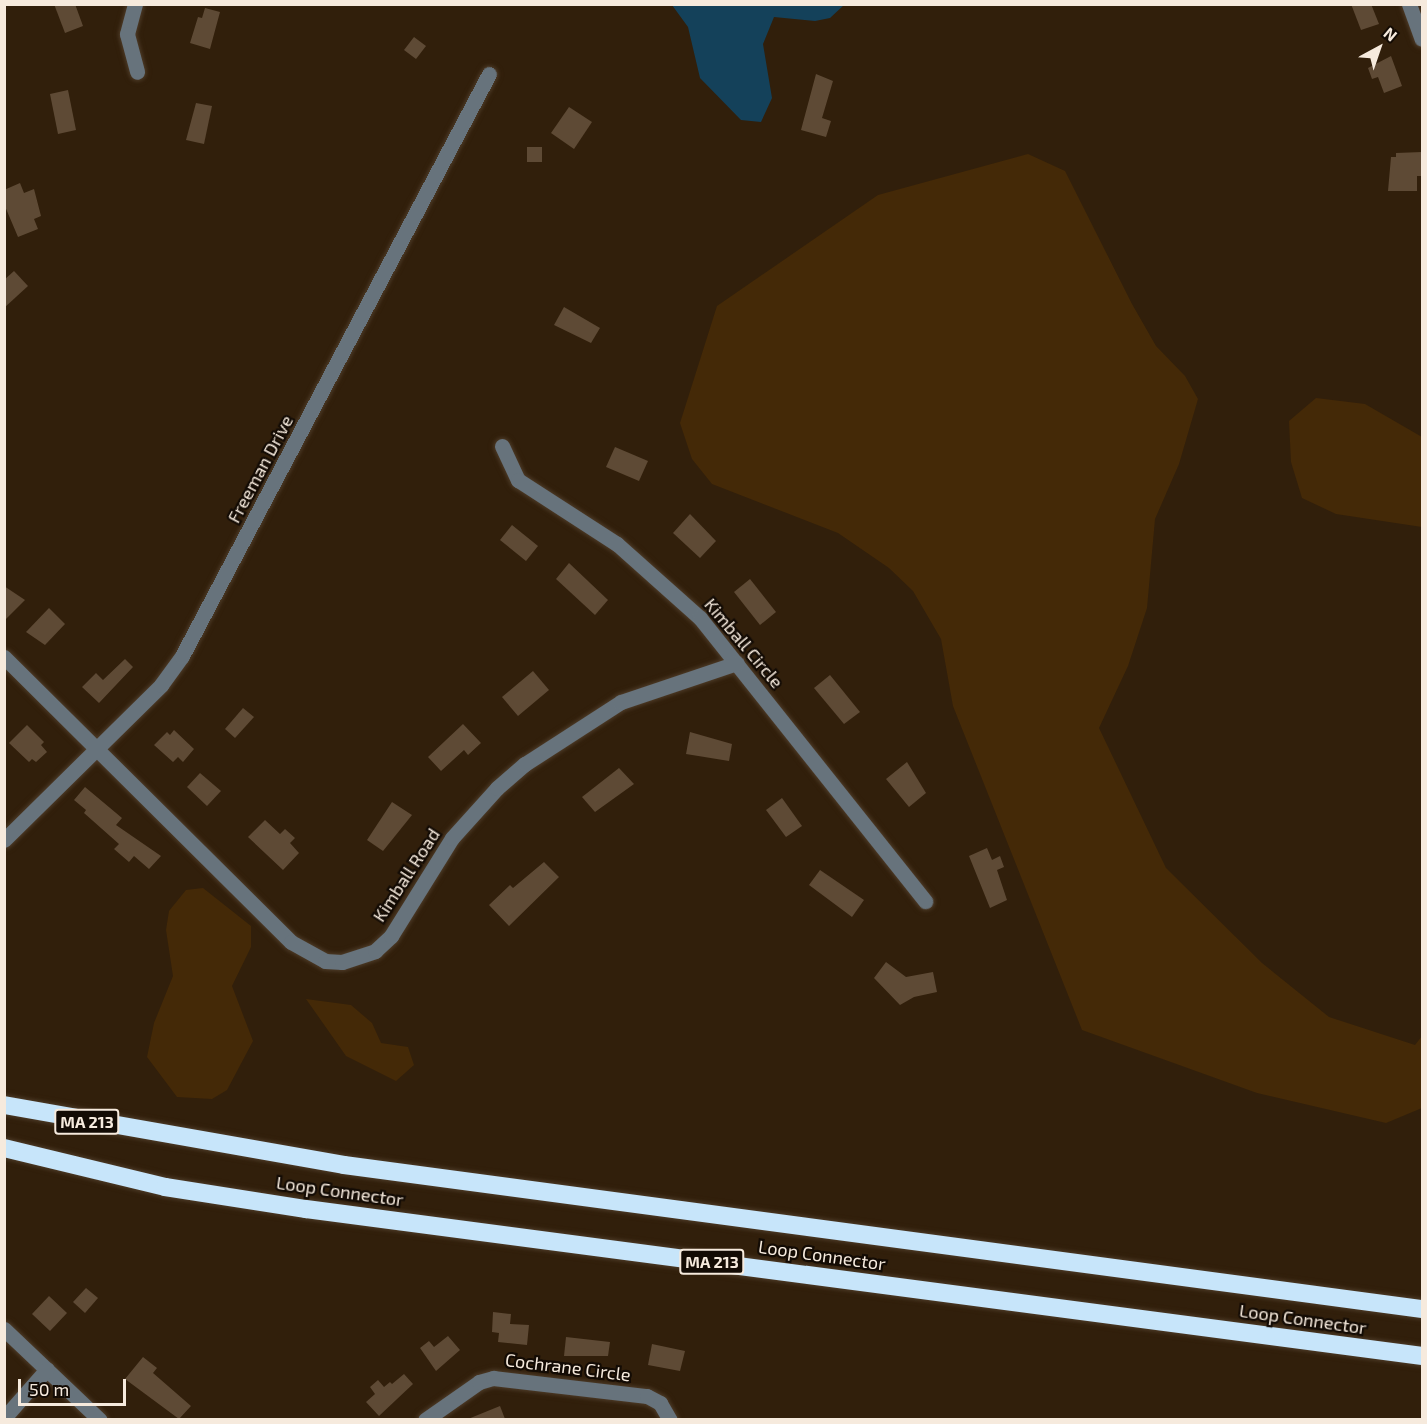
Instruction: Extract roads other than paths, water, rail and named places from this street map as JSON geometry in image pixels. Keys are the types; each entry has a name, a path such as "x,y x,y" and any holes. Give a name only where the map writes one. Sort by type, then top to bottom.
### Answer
{"highway":[{"name":"Loop Connector","path":"4,1104 36,1112 344,1165 1422,1309"},
{"name":"Loop Connector","path":"4,1148 165,1187 306,1209 1422,1356"}],"street":[{"path":"135,4 127,34 136,72"},
{"path":"1409,4 1422,39"},
{"name":"Freeman Drive","path":"4,840 162,685 182,656 432,188 489,74"},
{"name":"Kimball Circle","path":"502,446 518,480 575,514 647,568 700,618 926,901"},
{"name":"Kimball Road","path":"4,657 291,942 325,961 342,962 375,951 391,936 452,838 497,788 525,764 621,702 737,663"},
{"path":"4,1329 100,1419"},
{"path":"4,1418 46,1369"},
{"name":"Cochrane Circle","path":"425,1419 479,1382 493,1378 647,1396 660,1403 670,1419"}],"water":[{"path":"672,5 844,5 830,18 815,21 774,17 763,44 772,98 761,122 741,120 700,78 688,27"}]}
